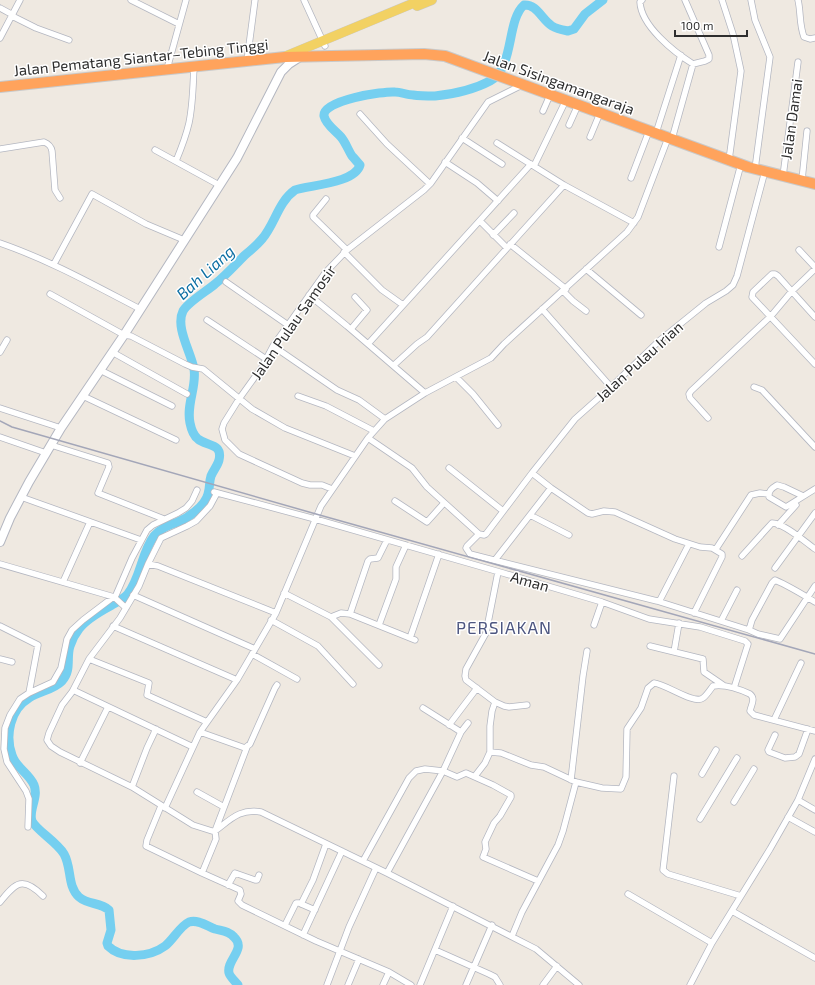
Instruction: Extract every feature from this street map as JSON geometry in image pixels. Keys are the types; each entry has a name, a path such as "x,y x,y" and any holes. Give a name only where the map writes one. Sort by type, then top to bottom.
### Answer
{"highway":[{"name":"Jalan Sisingamangaraja","path":"285,57 424,54 445,56 729,160 760,170 815,184"},
{"name":"Jalan Pematang Siantar–Tebing Tinggi","path":"0,87 285,57"}],"main road":[{"path":"300,57 324,43 421,0"},
{"path":"285,57 432,0"}],"street":[{"path":"0,38 20,0"},
{"path":"131,0 179,24"},
{"path":"167,69 186,0"},
{"path":"247,61 255,0"},
{"path":"304,0 324,43"},
{"path":"642,0 640,2 640,10 648,24 681,55 693,64"},
{"path":"685,0 709,55 709,58 705,61 693,64"},
{"path":"722,0 733,34 741,71 729,160"},
{"name":"Jalan Pulau Irian","path":"479,534 484,536 486,534 532,472 575,419 659,341 706,303 733,285 737,276 760,170 770,57 755,20 751,0"},
{"path":"798,0 800,7 799,18 804,37 810,39 815,38"},
{"path":"0,8 36,28 69,40"},
{"path":"630,178 652,132 681,55"},
{"path":"281,72 281,65 285,57"},
{"path":"0,542 21,497 61,428 124,335 237,158 281,72 289,64 300,57"},
{"name":"Jalan Damai","path":"783,176 798,62"},
{"path":"411,985 389,972 303,934 239,903 240,890 146,846 147,840 200,732 237,680 276,613 321,506 355,456 368,438 385,419 425,393 491,358 542,309 627,232 634,223 670,139 693,64"},
{"path":"176,161 189,122 194,66"},
{"name":"Jalan Pulau Samosir","path":"332,489 322,485 302,483 239,454 225,440 222,429 224,423 262,367 273,346 309,295 345,251 430,184 488,102 522,84"},
{"path":"543,111 550,95"},
{"path":"368,344 533,165 566,100"},
{"path":"569,125 578,105"},
{"path":"590,137 600,113"},
{"path":"360,114 387,144 430,184"},
{"path":"802,180 807,131"},
{"path":"462,138 502,164"},
{"path":"0,149 44,142 48,144 52,151 55,190 60,198"},
{"path":"497,143 564,185 634,223"},
{"path":"155,150 219,186"},
{"path":"445,162 477,183 498,202"},
{"path":"719,247 741,164"},
{"path":"394,366 417,344 427,337 564,185"},
{"path":"54,264 92,194 146,224 184,240"},
{"path":"326,199 313,217 382,290 403,305"},
{"path":"493,235 514,213"},
{"path":"480,221 493,235 564,290 573,301 586,311"},
{"path":"0,243 54,264 140,309"},
{"path":"708,418 690,398 689,394 771,316 792,291 815,268 799,250"},
{"path":"586,269 641,315"},
{"path":"815,316 775,274 772,274 752,292 752,296 815,364"},
{"path":"226,282 288,325"},
{"path":"50,294 124,335 131,336 192,367 203,369 252,409 285,428 355,456"},
{"path":"309,295 425,393"},
{"path":"351,329 367,310 355,297"},
{"path":"542,309 611,387"},
{"path":"207,320 266,359"},
{"path":"0,352 7,340"},
{"path":"273,346 337,390 359,400 385,419"},
{"path":"112,352 187,394"},
{"path":"100,370 172,406"},
{"path":"456,377 474,394 498,425"},
{"path":"754,387 762,390 815,447"},
{"path":"83,396 176,440"},
{"path":"298,396 326,406 374,431"},
{"path":"0,408 61,428"},
{"path":"0,437 46,453"},
{"path":"368,438 412,468 427,487 479,534 466,548 470,554 657,601 777,639 782,637 806,597 815,586"},
{"path":"51,445 108,463 109,467 98,493 164,519"},
{"path":"449,468 503,511"},
{"path":"532,472 551,488 588,513 592,514 604,511 615,512 675,539 700,547 716,549 722,554 722,557 694,613"},
{"path":"768,494 770,489 777,485 784,486 803,496"},
{"path":"495,560 551,488"},
{"path":"716,549 752,495 760,492 768,494 769,497 786,507 815,489"},
{"path":"28,827 29,799 26,791 7,762 4,749 5,728 10,715 20,699 29,693 53,682 60,668 67,639 72,630 83,620 115,598 147,530 153,525 186,508 192,501 197,490"},
{"name":"Aman","path":"148,564 161,538 196,521 210,506 215,493 439,554 602,602 649,619 700,627 745,641 748,644 734,688"},
{"path":"778,524 799,502 815,493"},
{"path":"21,497 142,540"},
{"path":"395,501 427,522 444,503"},
{"path":"775,568 815,513"},
{"path":"530,514 569,536"},
{"path":"64,582 90,522"},
{"path":"742,556 772,523 778,524 815,549"},
{"path":"350,614 368,561 370,559 378,558 387,540"},
{"path":"657,601 660,600 689,544"},
{"path":"379,625 396,579 396,567 406,545"},
{"path":"330,617 341,613 350,614 412,639 439,554"},
{"path":"0,564 115,598 124,607"},
{"path":"215,831 193,825 132,787 51,746 48,740 49,733 62,705 73,690 89,659 120,618 124,607 139,586 148,564 158,566 276,613"},
{"path":"498,572 486,633 464,672 466,680 495,702 509,707 527,705"},
{"path":"749,630 755,614 775,580 787,585 815,602"},
{"path":"721,621 738,590"},
{"path":"284,593 330,617 379,665"},
{"path":"133,595 254,651 297,679"},
{"path":"594,625 602,602"},
{"path":"271,620 318,646 354,684"},
{"path":"674,652 679,623"},
{"path":"0,626 38,644 29,693"},
{"path":"114,626 237,680"},
{"path":"650,646 703,659 704,672 724,686"},
{"path":"512,936 560,838 574,781 583,676 587,651"},
{"path":"0,659 12,662"},
{"path":"89,659 149,684 147,694 207,722"},
{"path":"774,720 801,663"},
{"path":"490,752 501,753 531,765 544,767 574,781 602,788 621,788 626,777 627,729 641,708 648,688 652,684 656,683 693,700 703,699 713,686 734,688 752,696 753,698 750,711 754,715 815,731"},
{"path":"202,873 216,839 215,831 247,747 250,744 277,685"},
{"path":"449,725 477,688"},
{"path":"73,690 193,747"},
{"path":"475,776 485,763 490,752 491,718 495,702"},
{"path":"80,762 108,707"},
{"path":"423,708 461,732"},
{"path":"387,873 443,771 461,732 468,723"},
{"path":"775,734 768,750 769,752 785,758 795,757 798,754 808,729"},
{"path":"132,787 147,748 156,730"},
{"path":"200,732 245,748 247,747"},
{"path":"702,774 716,750"},
{"path":"700,819 736,758"},
{"path":"690,985 712,943 798,800 815,759"},
{"path":"363,861 409,778 416,771 425,768 443,771 454,777 466,773 509,793 510,797 500,816 494,823 485,842 486,849 483,857 538,881"},
{"path":"734,802 754,769"},
{"path":"674,776 663,870 668,874 741,896"},
{"path":"197,792 224,807"},
{"path":"798,800 815,810"},
{"path":"215,831 238,814 252,810 261,812 363,861 536,949 579,985"},
{"path":"788,817 815,832"},
{"path":"301,904 313,880 326,844"},
{"path":"303,934 342,851"},
{"path":"327,985 349,928 376,868"},
{"path":"228,885 235,873 255,880 257,880 259,875"},
{"path":"0,902 9,891 21,884 33,886 43,896"},
{"path":"628,894 712,943"},
{"path":"285,925 295,904 299,903 314,910"},
{"path":"420,985 453,906"},
{"path":"732,911 815,958"},
{"path":"466,985 492,926"},
{"path":"435,950 474,966 495,977 500,985"},
{"path":"348,985 359,959"},
{"path":"543,985 557,966"},
{"path":"383,985 389,972"}],"waterway":[{"name":"Bah Liang","path":"238,985 231,978 229,973 230,964 237,950 237,941 230,934 196,921 186,924 165,946 152,953 144,955 128,955 108,946 107,943 111,930 109,910 105,907 83,900 75,893 64,854 57,845 34,825 32,821 31,813 35,794 34,785 14,760 10,748 9,732 13,716 17,709 29,698 55,686 62,681 67,673 69,650 76,633 82,625 90,619 127,595 132,588 146,550 154,536 165,527 191,515 200,507 206,498 209,492 211,476 220,455 216,448 197,438 190,425 189,409 195,376 182,332 181,317 185,308 193,300 212,287 260,241 289,195 295,190 341,180 350,176 356,171 360,165 352,156 341,137 331,128 325,119 324,116 326,110 343,101 379,93 400,92 411,95 435,96 456,93 477,87 490,81 498,74 507,55 518,12 524,5 529,5 532,7 552,26 568,31 574,29 585,14 603,0"}],"railway":[{"path":"0,421 12,427 316,514 815,654"}],"district":[{"name":"PERSIAKAN","path":"504,627"}]}
